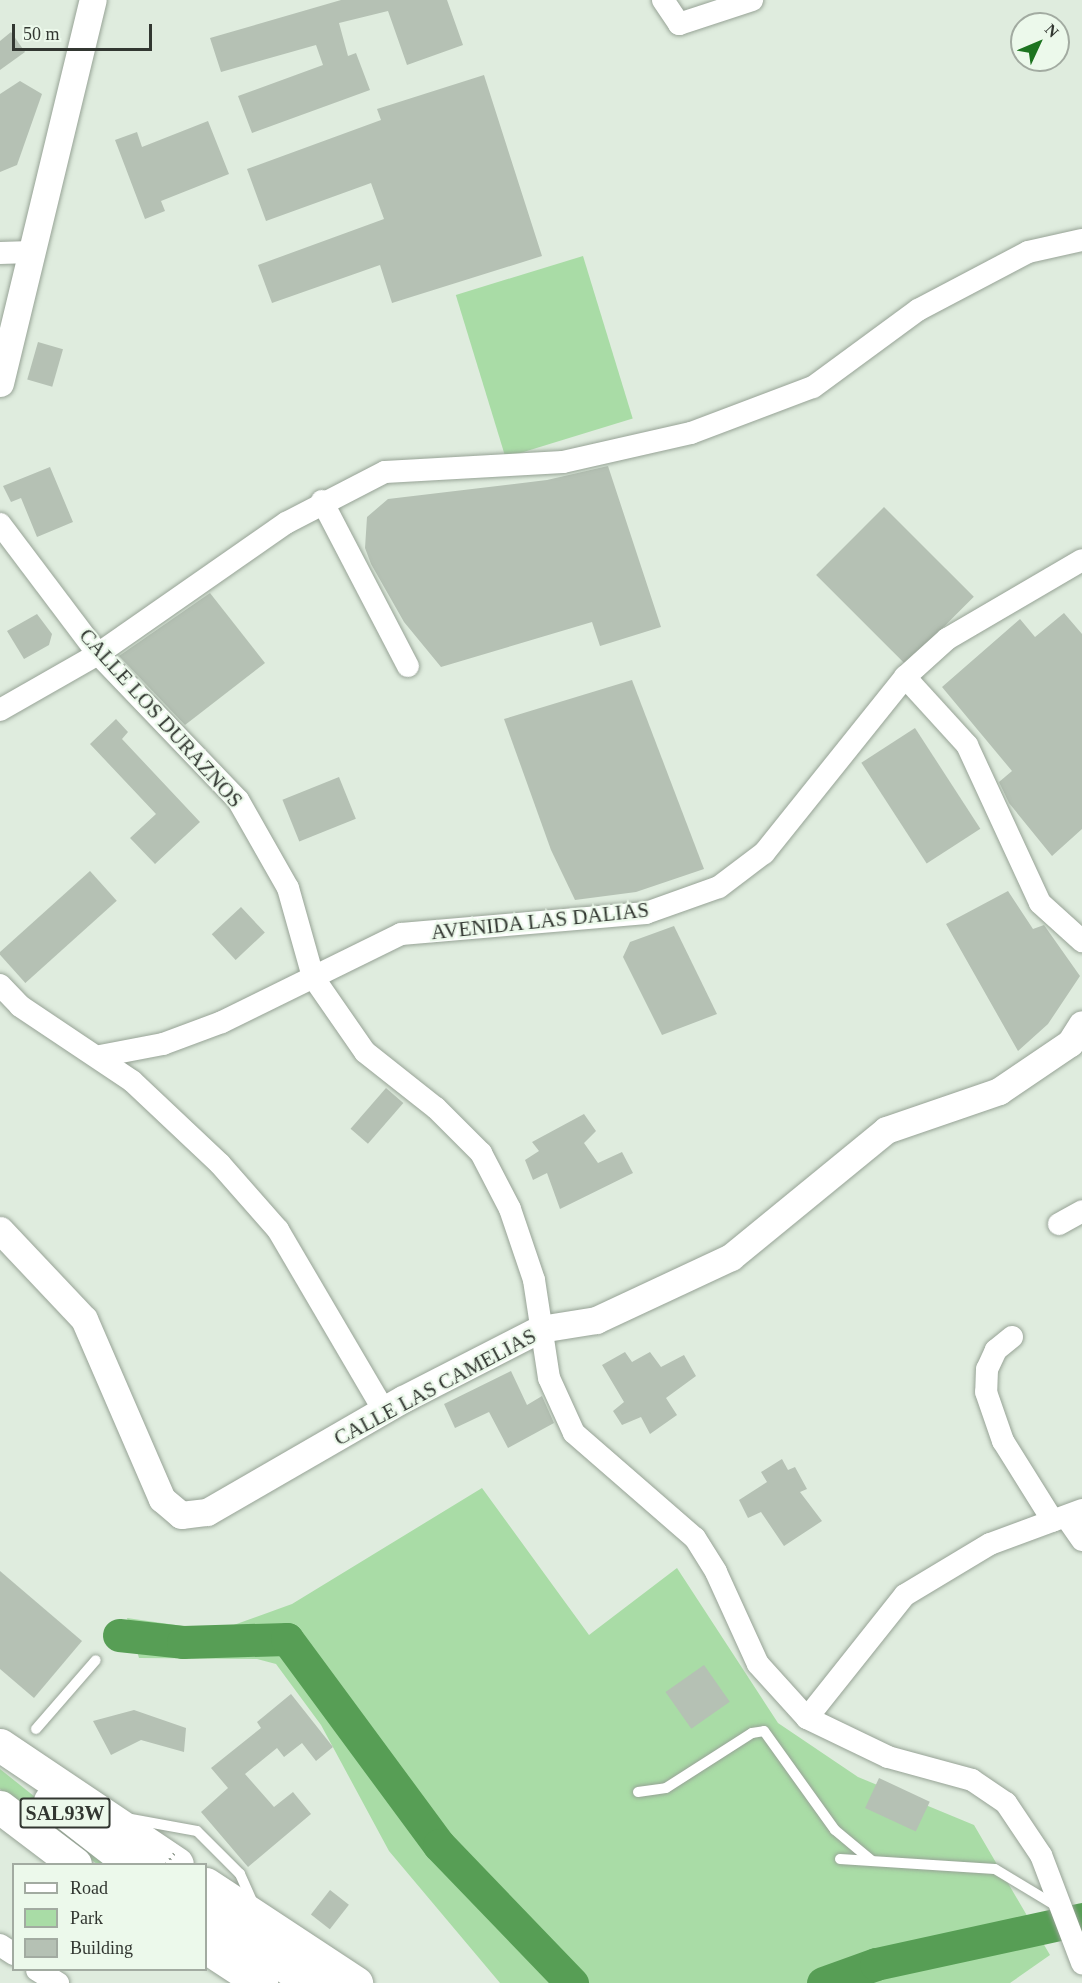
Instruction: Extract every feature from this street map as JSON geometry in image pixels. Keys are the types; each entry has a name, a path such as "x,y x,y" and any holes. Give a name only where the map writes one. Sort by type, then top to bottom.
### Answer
{"highway":[{"path":"0,1745 176,1858"},
{"name":"SAL93W","path":"0,1760 130,1863"},
{"name":"SAL93W","path":"0,1807 73,1863"},
{"path":"207,1885 311,1983"},
{"path":"207,1915 253,1930 356,1983"},
{"path":"207,1948 261,1983"},
{"path":"206,1971 224,1983"}],"street":[{"path":"0,383 93,0"},
{"path":"663,0 679,24 752,0"},
{"path":"0,710 98,654 322,501 385,472 563,462 691,433 813,387 918,310 1028,252 1082,240"},
{"path":"0,253 31,252"},
{"path":"322,501 408,666"},
{"name":"CALLE LOS DURAZNOS","path":"0,524 98,654 238,800 288,888 313,977 365,1052 436,1108 481,1153 510,1209 534,1280 549,1378 574,1433 694,1538 716,1572 758,1664 807,1718 888,1757 972,1780 1006,1803 1027,1827 1082,1963"},
{"name":"AVENIDA LAS DALIAS","path":"100,1056 139,1049 222,1022 401,934 646,914 720,887 764,853 905,677 947,639 1082,560"},
{"path":"905,677 967,745 1040,903 1082,941"},
{"path":"0,985 20,1006 100,1056 132,1081 278,1230 384,1411"},
{"name":"CALLE LAS CAMELIAS","path":"0,1230 84,1319 162,1499 181,1515 207,1512 384,1411 540,1329 596,1320 731,1257 886,1130 999,1091 1070,1043 1082,1024"},
{"path":"132,1081 139,1049"},
{"path":"1059,1224 1082,1211"},
{"path":"1012,1337 991,1360 986,1392 1003,1441 1067,1516 1082,1540"},
{"path":"807,1718 905,1595 990,1544 1067,1516"},
{"path":"39,1971 58,1983"}],"lane":[{"path":"36,1730 96,1660"},
{"path":"638,1792 666,1788 752,1733 764,1731 835,1830 871,1860"},
{"path":"101,1811 197,1831 240,1875 253,1930"},
{"path":"840,1858 995,1869 1058,1907"}],"green space":[{"path":"583,256 633,419 506,457 456,295"},
{"path":"482,1488 589,1635 677,1568 778,1723 858,1777 974,1825 1050,1955 1010,1983 500,1983 389,1851 321,1725 276,1664 257,1659 139,1658 127,1618 217,1631 292,1604"},
{"path":"0,1769 118,1863 96,1863 0,1789"}],"building":[{"path":"341,0 447,0 463,45 407,65 388,11 339,23 348,56 356,53 370,90 252,133 238,96 323,65 316,45 221,72 210,38"},
{"path":"11,32 25,52 0,70 0,41"},
{"path":"484,75 542,256 392,303 380,265 272,303 258,265 384,219 371,183 266,221 247,169 381,120 377,109"},
{"path":"20,81 42,94 17,165 0,172 0,94"},
{"path":"208,121 229,174 161,201 165,211 145,219 115,140 137,132 142,147"},
{"path":"38,342 63,349 52,387 27,379"},
{"path":"608,466 661,627 600,646 592,622 441,667 404,622 371,564 365,548 367,517 388,499 547,480"},
{"path":"50,467 73,522 37,537 21,498 11,502 3,486"},
{"path":"884,507 974,597 906,665 816,575"},
{"path":"210,593 265,663 185,725 119,656"},
{"path":"1064,613 1082,634 1082,829 1052,856 1009,803 999,782 1012,771 942,687 1020,619 1035,637"},
{"path":"37,614 52,634 49,645 24,659 7,631"},
{"path":"632,680 704,869 636,892 575,900 551,850 504,719"},
{"path":"116,719 128,732 122,739 200,822 155,864 130,838 156,814 90,744"},
{"path":"915,728 980,829 927,863 861,763"},
{"path":"339,777 356,819 299,842 282,800"},
{"path":"90,871 117,901 25,983 0,952"},
{"path":"1008,891 1033,929 1044,925 1080,976 1048,1024 1018,1051 946,924"},
{"path":"241,907 265,933 236,960 212,934"},
{"path":"674,926 717,1014 662,1035 623,957 630,942"},
{"path":"386,1088 403,1103 368,1144 351,1129"},
{"path":"584,1114 596,1131 584,1143 598,1163 622,1152 633,1173 560,1209 547,1173 533,1180 525,1160 539,1151 532,1142"},
{"path":"625,1352 632,1362 650,1352 661,1367 684,1355 696,1376 666,1398 677,1415 650,1434 641,1417 622,1425 613,1411 624,1402 602,1365"},
{"path":"511,1371 527,1405 542,1396 554,1423 508,1448 489,1412 455,1428 444,1404"},
{"path":"782,1459 788,1470 795,1467 807,1489 800,1492 822,1521 784,1546 761,1512 748,1518 739,1500 767,1482 761,1472"},
{"path":"0,1571 82,1641 34,1698 0,1669"},
{"path":"704,1665 730,1702 691,1729 665,1692"},
{"path":"291,1694 333,1747 316,1761 302,1743 284,1757 277,1748 245,1774 274,1807 293,1792 311,1814 248,1867 201,1812 228,1788 211,1768 261,1728 257,1722"},
{"path":"134,1710 186,1728 184,1752 141,1740 111,1755 93,1721"},
{"path":"879,1778 930,1802 916,1832 865,1808"},
{"path":"330,1890 349,1905 330,1929 311,1914"}],"waterway":[{"path":"119,1635 183,1642 287,1639 439,1845 572,1983"},
{"path":"823,1983 876,1964 1082,1919"}]}
